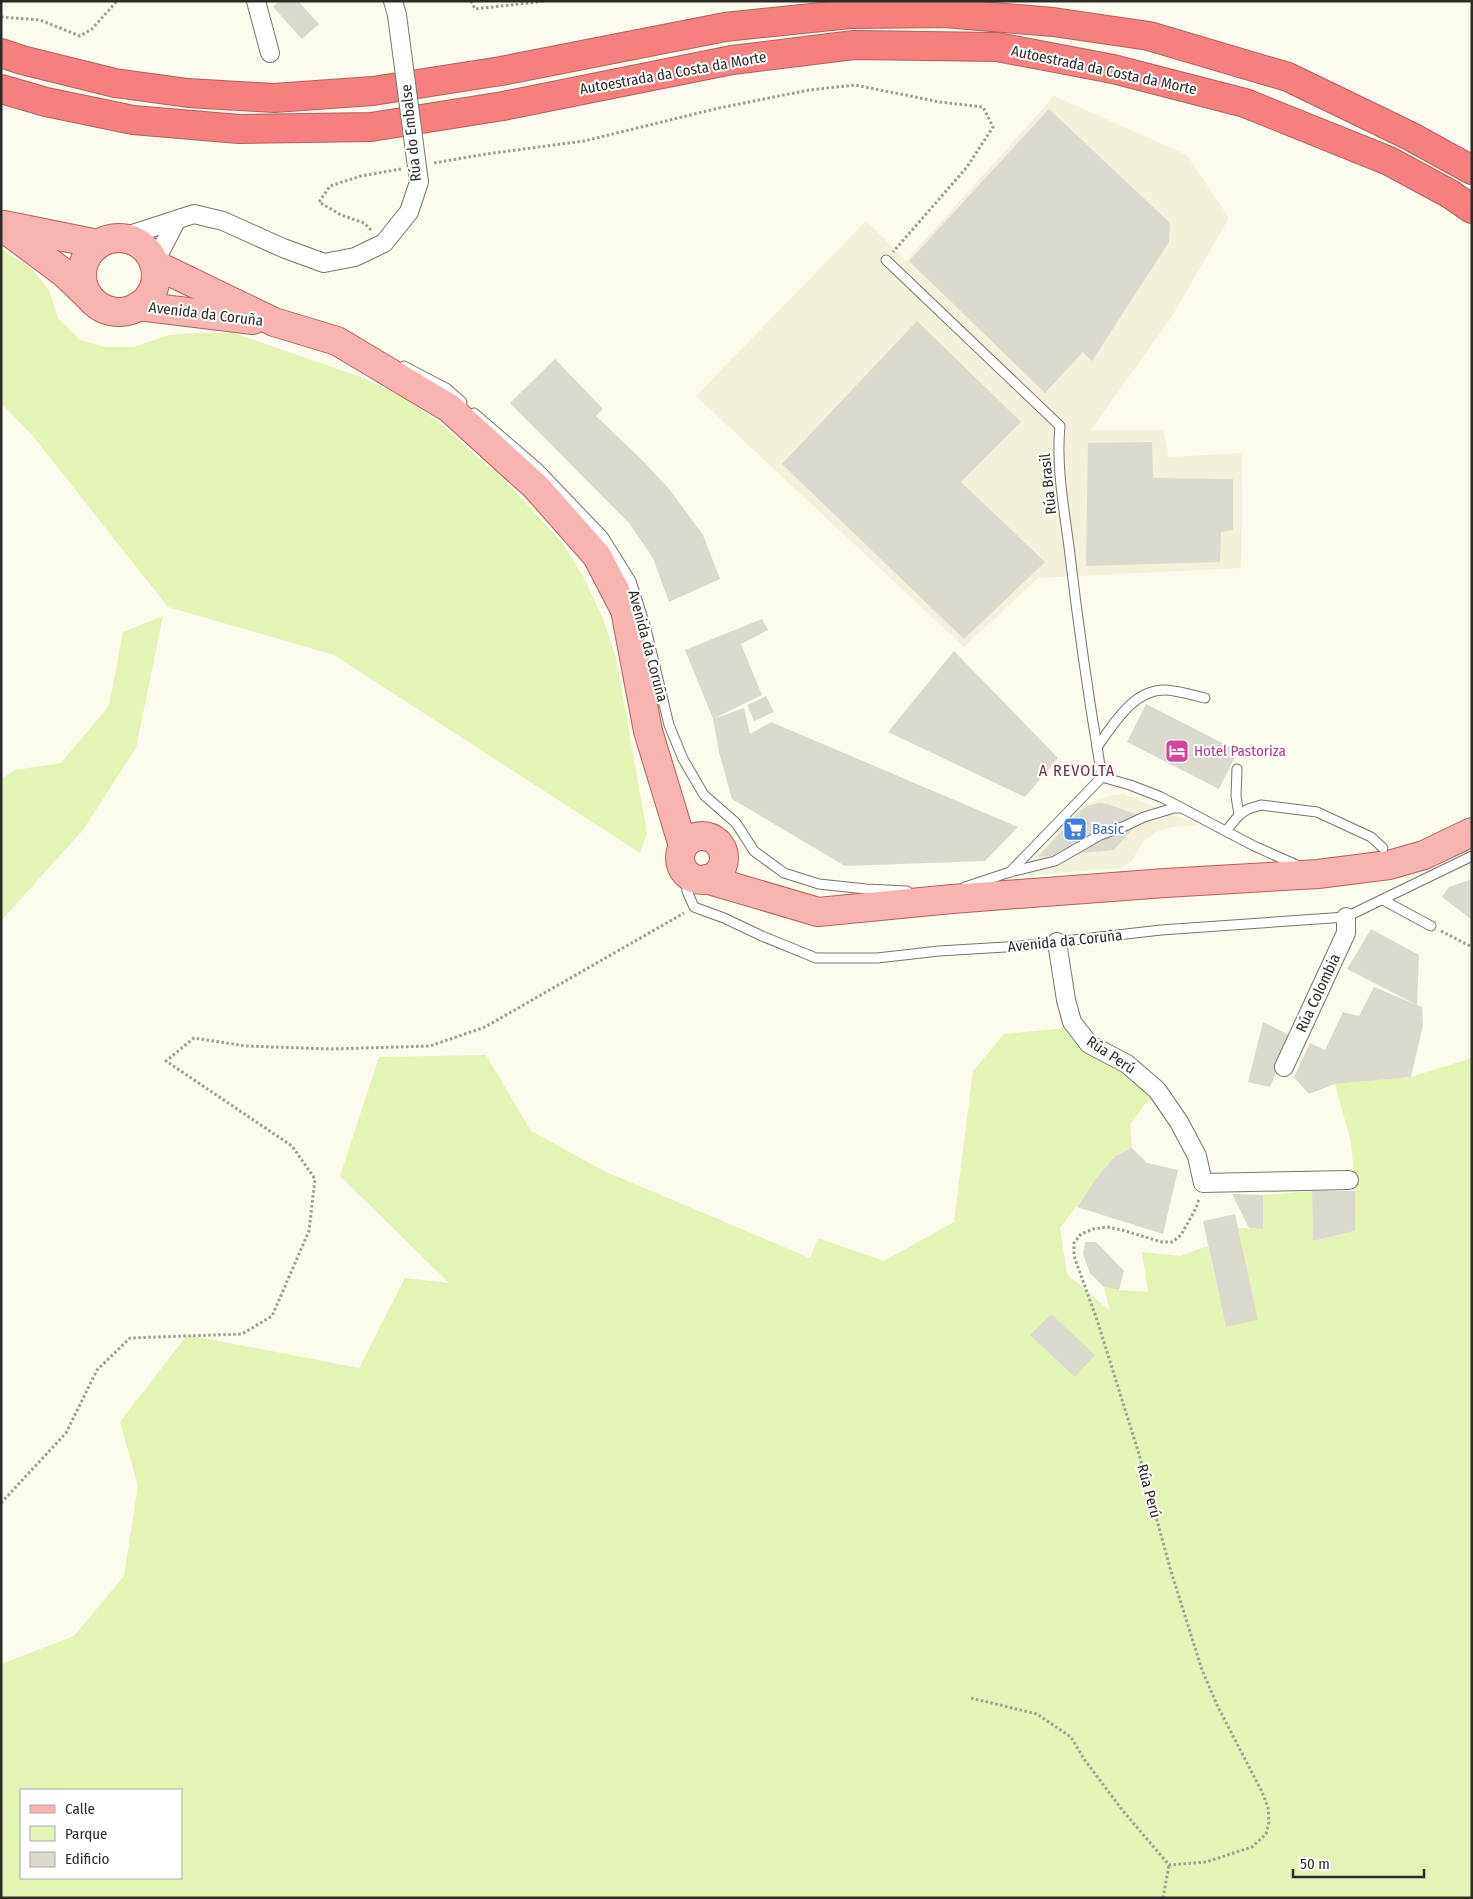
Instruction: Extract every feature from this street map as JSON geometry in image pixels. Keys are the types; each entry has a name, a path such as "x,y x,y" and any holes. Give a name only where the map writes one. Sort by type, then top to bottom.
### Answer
{"highway":[{"path":"1,53 115,84 188,93 274,98 374,91 501,71 725,27 850,14 945,13 1053,22 1149,36 1288,77 1410,136 1472,170"},
{"name":"Autoestrada da Costa da Morte","path":"1,89 46,102 133,120 239,129 371,127 503,106 732,60 854,45 997,47 1113,69 1245,103 1334,137 1389,161 1450,194 1472,209"},
{"path":"1334,137 1411,190 1472,228"}],"main road":[{"path":"1,225 109,241 131,240 149,254 154,264 155,283 151,292 138,306 124,311 110,311 96,305 64,273 1,225"},
{"path":"96,305 88,296 83,285 82,273 84,262 90,251 109,241"},
{"name":"Avenida da Coruña","path":"154,264 274,322 337,341 449,408 536,487 597,556 625,610 648,731 700,859"},
{"name":"Avenida da Coruña","path":"138,306 274,322"},
{"path":"700,859 829,911 1139,885 1318,874 1389,866 1424,855 1472,832"}],"street":[{"path":"256,1 270,53"},
{"name":"Rúa do Embalse","path":"109,241 194,214 223,221 282,248 324,263 355,257 384,243 409,212 414,175 395,8"},
{"path":"154,264 176,221"},
{"name":"Rúa Colombia","path":"1284,1067 1346,933 1346,917"},
{"name":"Rúa Perú","path":"1057,942 1066,1000 1072,1022 1089,1044 1127,1064 1157,1090 1179,1122 1197,1156 1203,1183"},
{"path":"1203,1183 1348,1180"}],"lane":[{"name":"Rúa Brasil","path":"886,260 1060,426 1058,446 1081,652 1102,777"},
{"name":"Avenida da Coruña","path":"337,341 379,354"},
{"name":"Avenida da Coruña","path":"396,361 446,388 539,469 603,536 630,581 645,625 669,724 683,759 704,796 736,824 754,851 784,873 819,884 866,889 915,891"},
{"path":"1097,747 1116,720 1139,697 1166,690 1205,698"},
{"path":"1237,769 1236,796 1240,815"},
{"path":"1010,872 1102,777 1130,785 1184,808 1226,831 1318,874"},
{"path":"1226,831 1248,809 1261,805 1317,812 1371,837 1383,848"},
{"path":"829,911 964,888 1010,872 1055,861 1100,835 1144,817 1174,808 1184,808"},
{"name":"Avenida da Coruña","path":"700,859 687,877 686,891 694,907 816,958 877,958 1057,942 1161,930 1346,917 1472,856"},
{"path":"954,889 964,888"},
{"path":"1383,900 1431,926"}],"path":[{"path":"1,17 40,20 80,36 92,29 117,1"},
{"path":"472,1 475,9 546,1"},
{"path":"428,164 584,141 719,108 809,90 855,84 940,102 983,107 993,127 967,166 886,260"},
{"path":"384,243 364,223 341,215 319,202 330,186 361,176 414,175"},
{"path":"1,1503 66,1433 97,1370 130,1338 242,1334 272,1316 309,1231 315,1179 292,1146 166,1061 194,1038 246,1046 322,1049 430,1046 485,1026 694,907"},
{"path":"1431,926 1472,946"},
{"name":"Rúa Perú","path":"1169,1865 1206,1862 1252,1847 1266,1834 1269,1822 1268,1807 1218,1707 1202,1670 1170,1568 1140,1454 1097,1320 1074,1256 1074,1243 1082,1234 1093,1229 1107,1227 1162,1242 1172,1242 1181,1235 1192,1215 1203,1183"},
{"path":"971,1698 1037,1714 1071,1737 1084,1759 1122,1811 1169,1865 1163,1898"}],"shaded area":[{"path":"1054,96 1187,155 1229,218 1171,318 1091,430 1163,430 1169,457 1242,453 1241,568 1038,578 964,647 696,396 866,221 906,261"},
{"path":"1124,794 1197,825 1172,827 1156,832 1143,842 1131,862 1120,868 1022,876 1030,862 1079,807 1112,795"}],"green space":[{"path":"1,249 31,268 49,290 58,318 80,340 105,347 134,347 169,335 234,333 361,377 402,396 440,423 508,484 561,541 583,576 603,619 616,657 647,833 640,853 334,655 168,607 32,435 1,403"},
{"path":"163,616 136,748 83,830 1,921 1,779 15,770 61,763 109,706 123,632"},
{"path":"1066,1028 1078,1048 1114,1066 1153,1097 1145,1104 1130,1125 1132,1148 1114,1156 1060,1228 1067,1274 1110,1311 1104,1287 1148,1292 1142,1252 1180,1256 1208,1246 1226,1327 1258,1320 1238,1228 1263,1229 1263,1195 1312,1191 1313,1241 1355,1231 1355,1191 1351,1142 1335,1084 1411,1077 1472,1058 1472,1898 1,1898 1,1664 74,1636 124,1576 138,1486 120,1422 187,1335 359,1368 405,1278 449,1283 340,1176 379,1057 486,1055 531,1131 604,1171 810,1258 818,1238 884,1261 954,1222 973,1071 1004,1034"}],"building":[{"path":"279,1 298,1 319,24 302,39 273,7"},
{"path":"1049,109 1170,223 1169,242 1092,361 1083,352 1045,393 909,261"},
{"path":"917,321 1021,422 961,482 1045,562 964,639 782,464"},
{"path":"555,359 603,409 596,416 670,490 703,535 720,579 669,602 653,558 629,523 510,403"},
{"path":"1152,442 1153,478 1233,479 1233,530 1221,532 1220,562 1086,566 1088,443"},
{"path":"762,619 768,630 741,644 762,695 713,719 685,650"},
{"path":"954,651 1058,758 1025,797 888,732"},
{"path":"766,696 774,712 754,721 747,705"},
{"name":"Hotel Pastoriza","path":"1146,704 1238,751 1219,789 1127,742"},
{"path":"744,708 750,734 771,722 1018,827 985,861 845,866 732,799 719,752 713,719"},
{"path":"1099,803 1108,804 1143,817 1114,850 1038,857 1081,810"},
{"path":"1472,879 1472,920 1442,897 1449,887"},
{"path":"1371,929 1419,955 1417,1005 1347,969"},
{"path":"1374,987 1422,1007 1423,1025 1411,1077 1335,1084 1309,1094 1294,1077 1310,1043 1325,1050 1343,1012 1359,1016"},
{"path":"1263,1022 1291,1036 1270,1087 1248,1082"},
{"path":"1132,1148 1147,1163 1178,1170 1163,1234 1077,1207 1095,1180 1115,1156"},
{"path":"1312,1191 1355,1191 1355,1231 1313,1241"},
{"path":"1232,1194 1263,1195 1263,1229 1249,1228"},
{"path":"1235,1214 1258,1320 1226,1327 1203,1221"},
{"path":"1085,1242 1096,1242 1124,1271 1119,1290 1104,1287 1090,1273 1083,1254"},
{"path":"1051,1314 1095,1355 1075,1377 1030,1335"}],"place":[{"name":"Hotel Pastoriza","path":"1177,751"},
{"name":"Basic","path":"1075,829"}],"district":[{"name":"A REVOLTA","path":"1077,770"}]}
